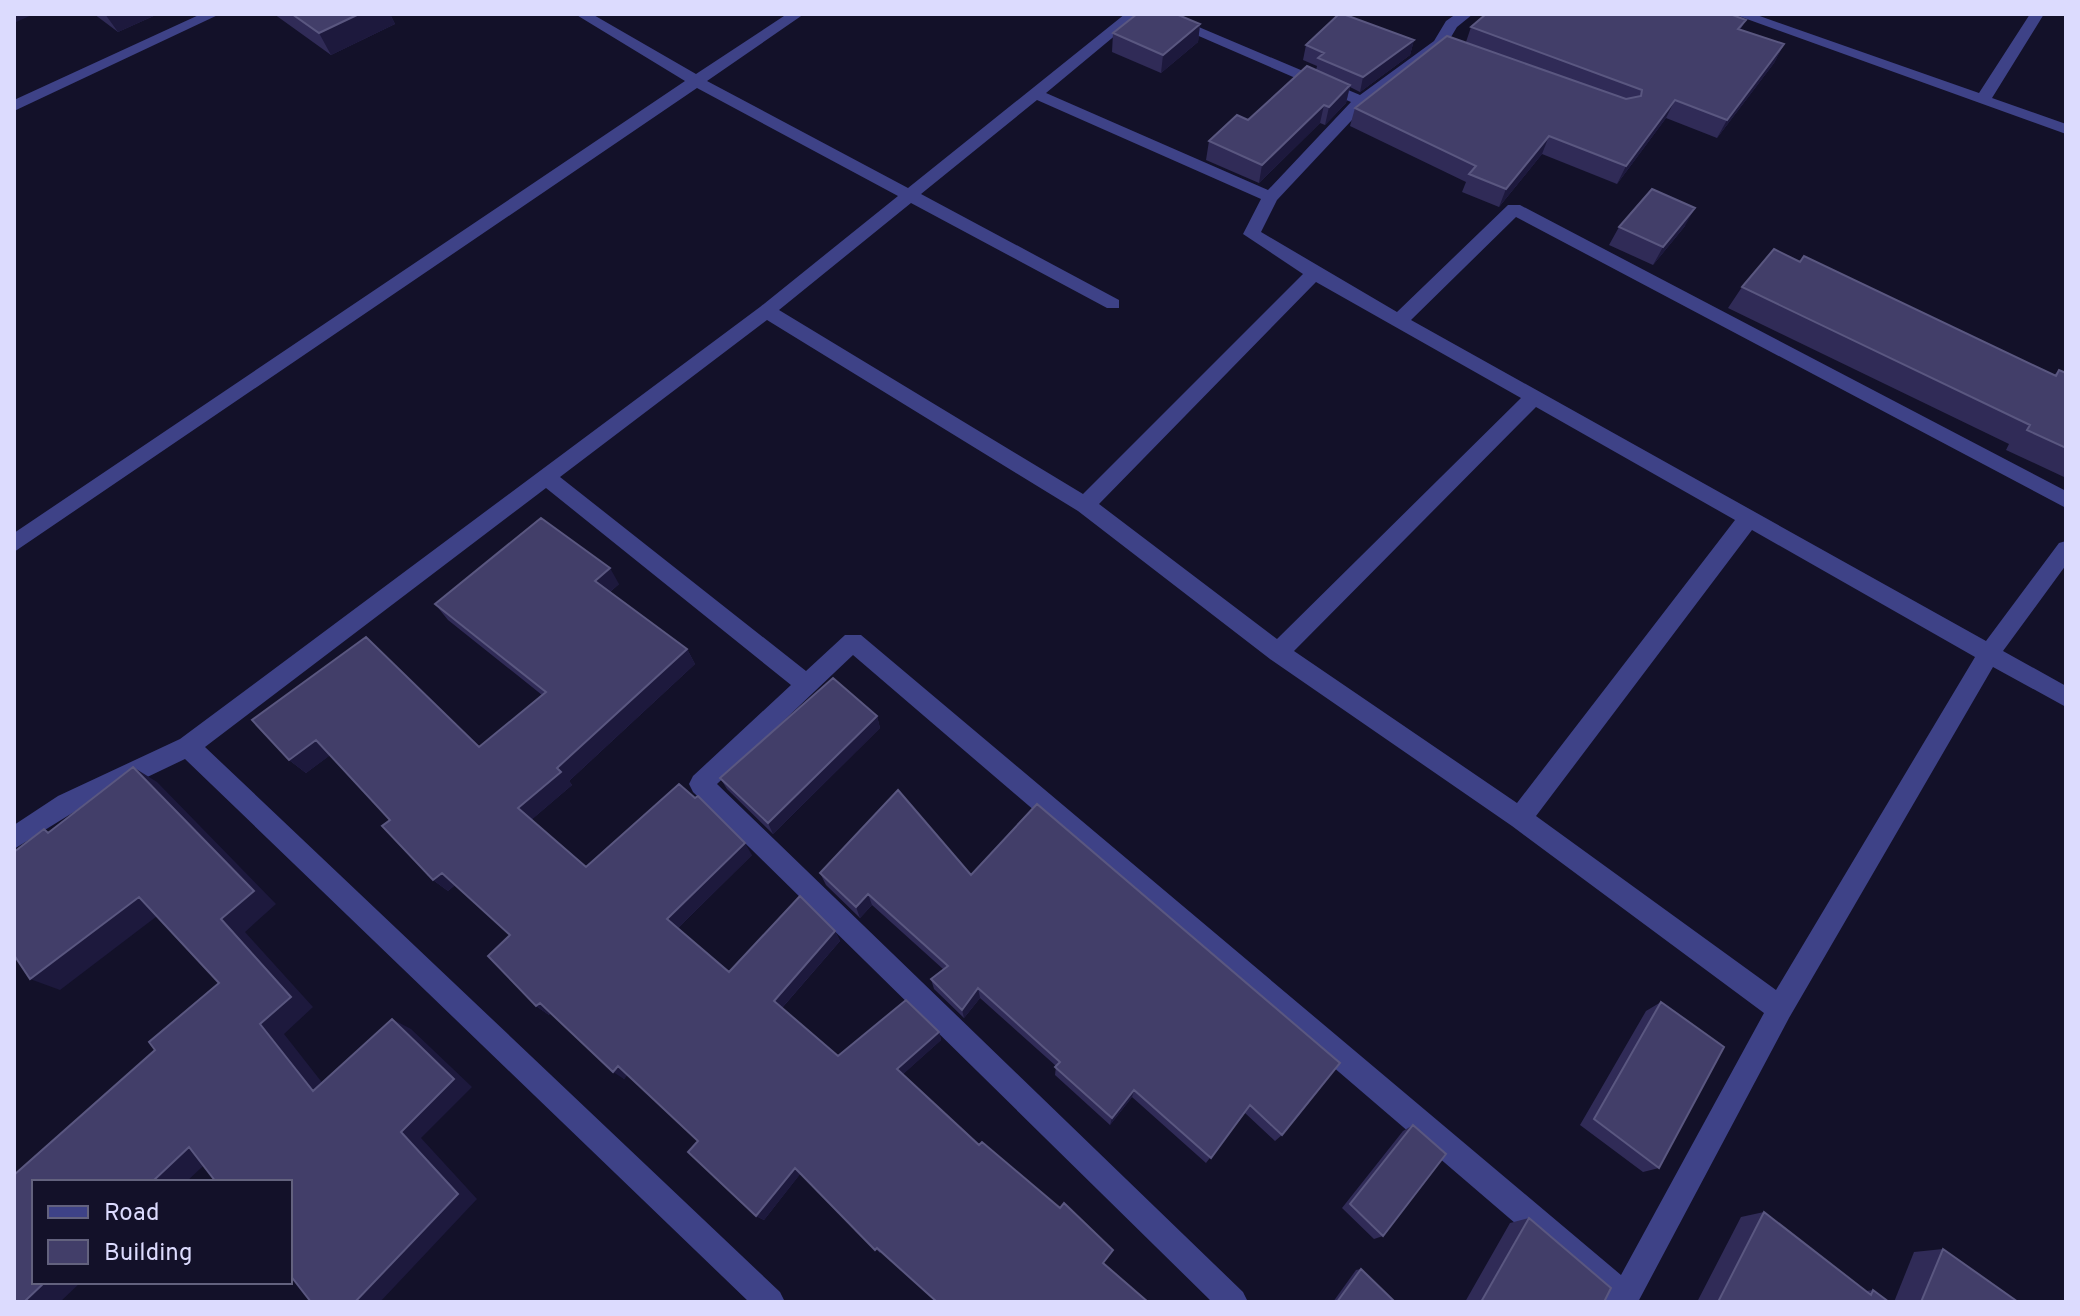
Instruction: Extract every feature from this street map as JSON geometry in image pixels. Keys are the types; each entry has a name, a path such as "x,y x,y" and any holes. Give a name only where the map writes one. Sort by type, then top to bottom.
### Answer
{"street":[{"path":"14,106 213,14"},
{"path":"582,14 696,81 1113,304"},
{"path":"14,544 797,14"},
{"path":"14,838 66,804 188,746 766,311 1134,14"},
{"path":"1155,14 1361,101"},
{"path":"1466,14 1451,24 1447,47 1361,101 1270,197 1252,234 1314,273 2066,697"},
{"path":"1740,14 2066,129"},
{"path":"1984,98 2037,14"},
{"path":"1035,94 1270,197"},
{"path":"1399,321 1514,209 2066,500"},
{"path":"1085,505 1314,273"},
{"path":"766,311 1085,505 1278,652 1520,818 1780,1009"},
{"path":"1278,652 1534,397"},
{"path":"546,477 807,685"},
{"path":"1520,818 1749,518"},
{"path":"1233,1302 701,784 853,642 1623,1300 1780,1009 1989,653 2066,549"},
{"path":"188,746 770,1302"}],"building":[{"path":"292,14 359,14 319,33"},
{"path":"1137,14 1176,14 1200,24 1163,55 1113,33"},
{"path":"1339,14 1414,40 1363,77 1318,58 1324,53 1306,45"},
{"path":"1486,14 1730,14 1746,20 1738,29 1784,44 1727,120 1675,100 1626,166 1549,136 1506,189 1469,174 1476,166 1355,108 1447,36 1626,99 1641,96 1642,90 1471,27"},
{"path":"1307,66 1350,85 1329,107 1324,105 1262,165 1209,141 1237,115 1248,120"},
{"path":"1652,189 1695,208 1663,247 1619,227"},
{"path":"1774,249 1800,262 1804,256 2056,376 2059,370 2066,373 2066,448 2027,430 2030,425 1742,287"},
{"path":"541,518 610,568 595,581 687,649 557,768 561,772 518,808 586,867 679,784 695,798 698,796 745,843 667,919 729,972 800,896 835,931 774,1001 838,1056 906,1000 939,1032 897,1069 979,1145 982,1142 1060,1208 1064,1203 1113,1250 1103,1263 1148,1302 937,1302 877,1248 875,1250 795,1168 756,1216 688,1152 698,1141 618,1066 613,1072 540,1003 536,1006 488,956 510,935 442,873 433,880 382,826 390,820 316,740 289,760 252,720 366,637 479,747 546,692 435,604"},
{"path":"833,678 877,716 768,823 720,778"},
{"path":"133,767 254,891 221,919 291,997 260,1024 313,1091 392,1019 454,1079 401,1132 458,1194 355,1302 311,1302 292,1278 292,1180 214,1180 189,1147 154,1180 32,1180 32,1284 43,1284 24,1302 14,1302 14,1175 155,1050 149,1042 219,983 139,897 30,979 14,955 14,852 44,829 48,833"},
{"path":"898,790 971,875 1037,804 1340,1063 1282,1135 1250,1105 1211,1158 1134,1090 1112,1118 1055,1067 1060,1062 978,988 962,1010 931,979 948,966 868,894 856,907 820,873"},
{"path":"1661,1002 1724,1047 1659,1168 1594,1119"},
{"path":"1413,1125 1446,1154 1383,1236 1350,1204"},
{"path":"1764,1212 1871,1295 1873,1290 1889,1302 1718,1302"},
{"path":"1529,1218 1611,1288 1604,1302 1481,1302"},
{"path":"1943,1249 2018,1302 1921,1302"},
{"path":"1361,1269 1393,1300 1391,1302 1337,1302"}]}
